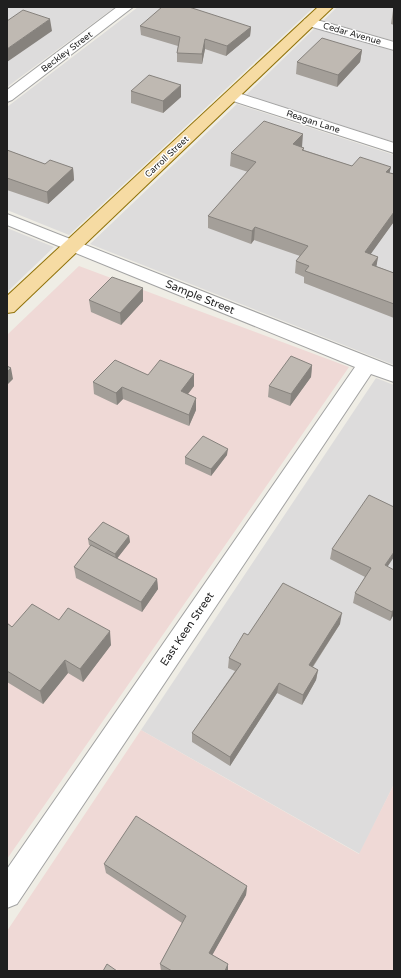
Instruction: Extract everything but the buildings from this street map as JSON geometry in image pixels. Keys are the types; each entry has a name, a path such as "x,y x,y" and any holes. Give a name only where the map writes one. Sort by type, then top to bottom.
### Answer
{"main road":[{"name":"Carroll Street","path":"7,307 326,7"}],"street":[{"name":"Beckley Street","path":"7,97 126,7"},
{"name":"Cedar Avenue","path":"310,22 394,46"},
{"name":"Reagan Lane","path":"232,96 394,148"},
{"name":"Sample Street","path":"7,219 394,375"},
{"name":"East Keen Street","path":"7,894 368,364"}],"shaded area":[{"path":"7,7 115,7 7,87"},
{"path":"138,7 314,7 69,235 7,210 7,107"},
{"path":"337,7 394,7 394,41 323,21"},
{"path":"315,28 394,51 394,142 246,95"},
{"path":"237,104 394,155 394,365 90,244"},
{"path":"7,228 54,247 7,292"},
{"path":"79,266 349,367 7,859 7,335"},
{"path":"376,378 394,385 394,784 360,854 141,730"},
{"path":"141,730 359,854 394,784 394,971 7,971 7,931"}]}
